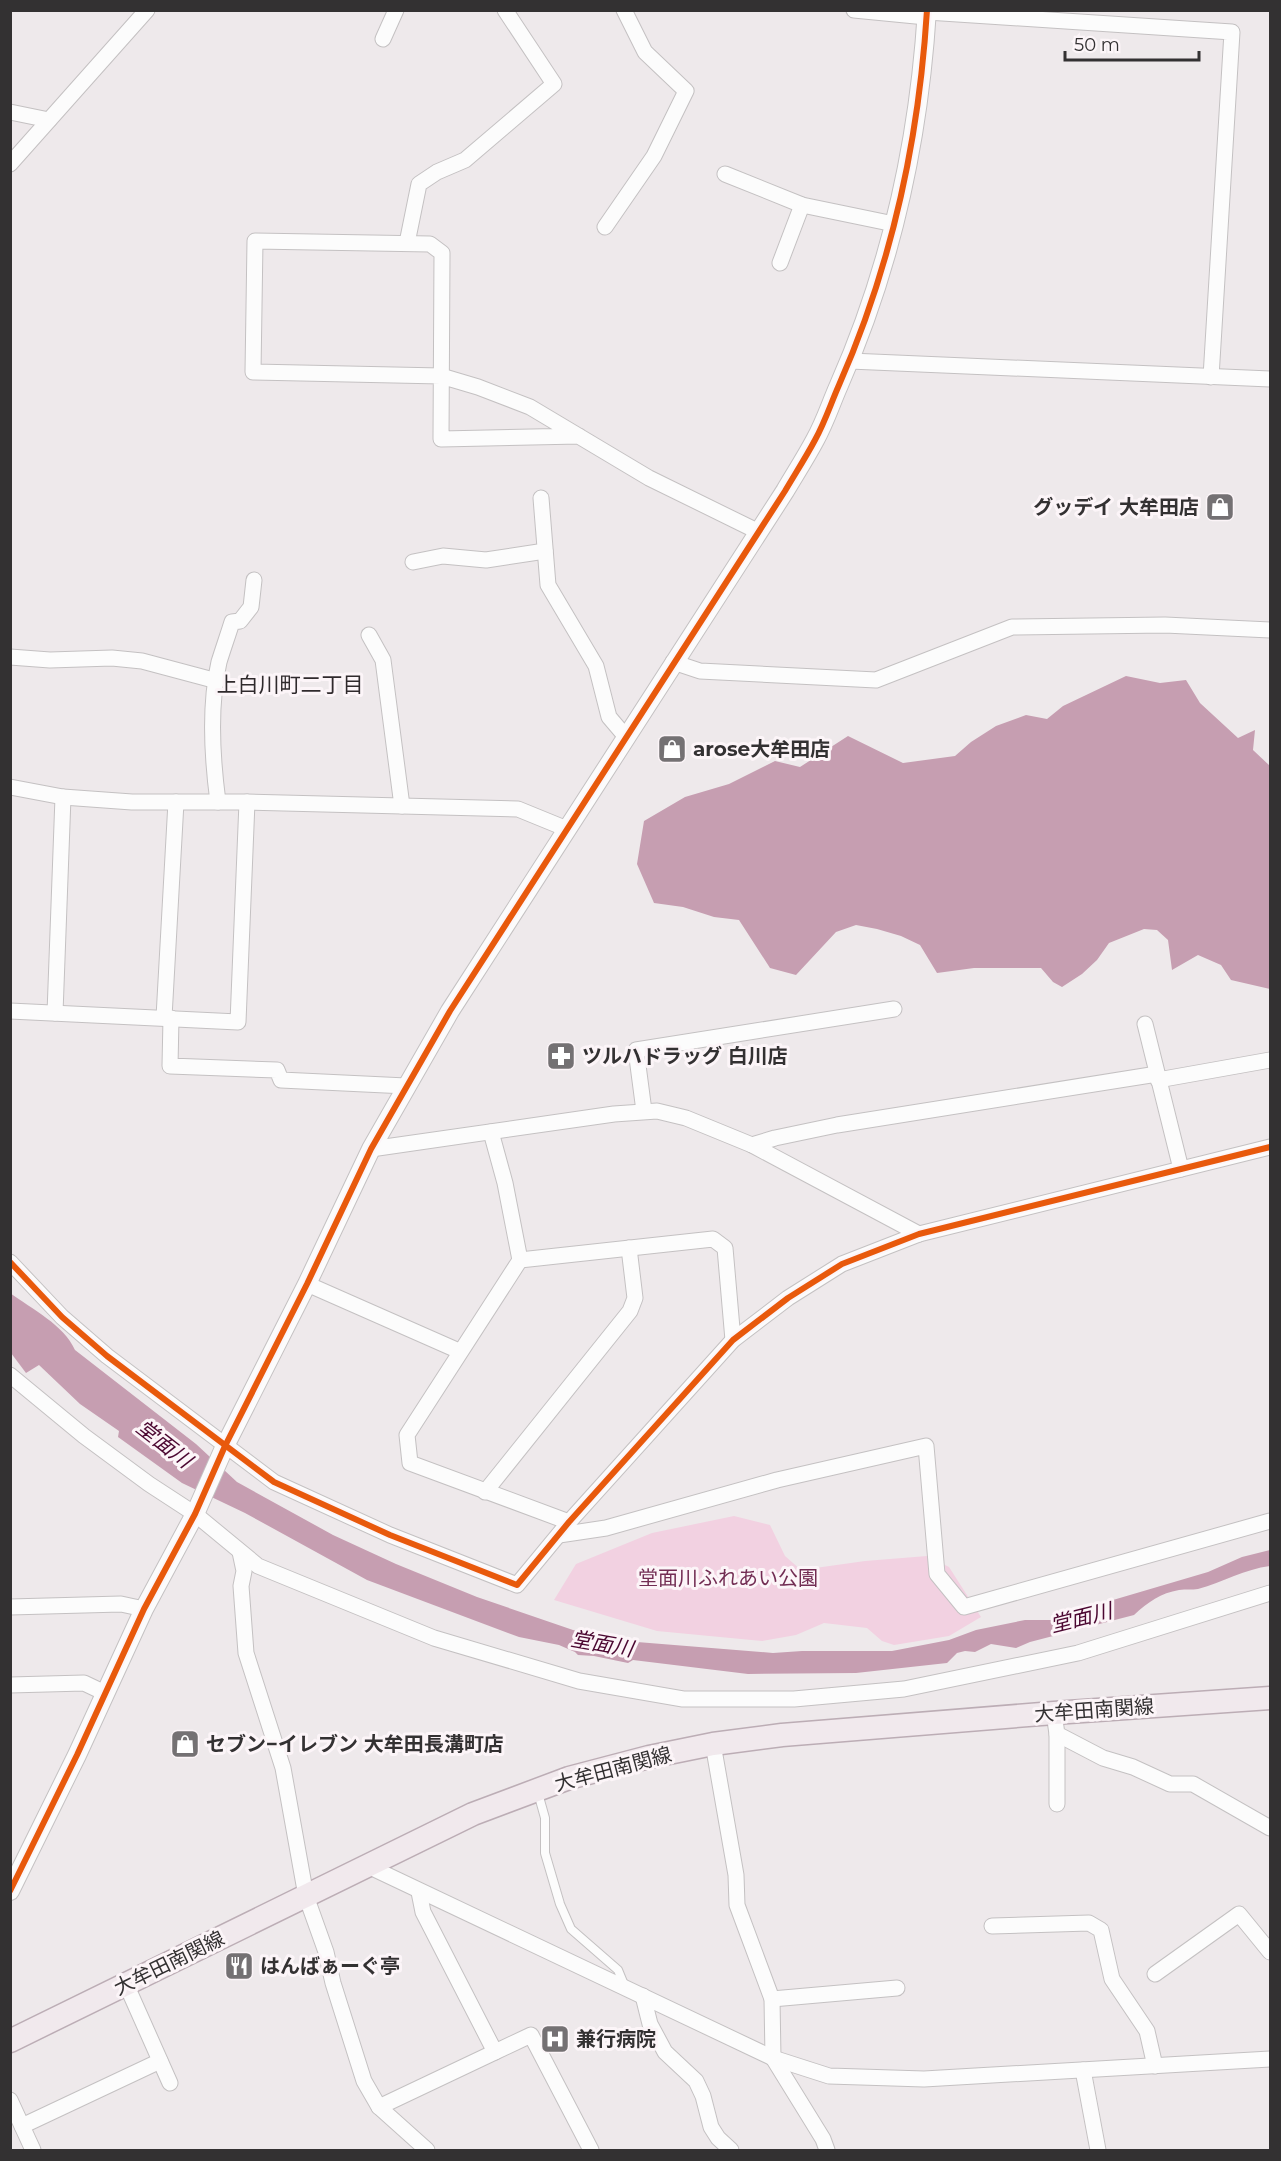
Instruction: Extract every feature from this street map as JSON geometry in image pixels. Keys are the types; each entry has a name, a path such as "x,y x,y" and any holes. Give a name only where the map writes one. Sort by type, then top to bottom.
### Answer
{"main road":[{"name":"大牟田南関線","path":"10,2041 473,1814 569,1778 713,1744 782,1735 1056,1724 1270,1698"}],"street":[{"path":"10,164 147,10"},
{"path":"383,39 396,10"},
{"path":"604,227 654,156 686,91 645,52 624,10"},
{"path":"854,10 1232,32 1211,377"},
{"path":"407,243 419,184 437,172 465,160 554,84 509,12"},
{"path":"10,1891 144,1609 195,1514 225,1446 307,1284 371,1149 450,1011 759,532 816,438 850,361 873,300 894,224 906,178 917,106 927,13"},
{"path":"10,112 49,120"},
{"path":"725,174 802,205 894,224"},
{"path":"780,263 802,205"},
{"path":"579,436 441,439 441,376 442,253 430,244 255,241 254,372 441,376 478,387 530,407 579,436 649,478 759,532"},
{"path":"850,361 1270,379"},
{"path":"541,498 548,585 596,666 609,717 626,737"},
{"path":"413,562 443,556 486,560 545,551"},
{"path":"218,802 213,767 214,703 219,663 232,622 240,621 251,606 254,580"},
{"path":"673,662 700,671 876,680 1012,627 1165,625 1270,630"},
{"path":"369,635 383,660 402,806"},
{"path":"10,657 50,660 112,658 142,662 217,681"},
{"path":"10,788 63,796 132,802 248,802 518,809 567,829"},
{"path":"55,1013 63,796"},
{"path":"176,802 168,1018 170,1066 277,1070 281,1080 406,1086"},
{"path":"10,1011 238,1023 248,802"},
{"path":"644,1111 636,1050 894,1009"},
{"path":"1145,1024 1181,1168"},
{"path":"752,1145 837,1125 1270,1060"},
{"path":"371,1149 657,1111 686,1118 752,1145 919,1234"},
{"path":"491,1132 505,1183 520,1260 459,1351 407,1435 410,1463 568,1522"},
{"path":"10,1262 62,1317 107,1356 274,1482 390,1535 517,1586 568,1522 733,1340 788,1298 842,1264 919,1234 1270,1147"},
{"path":"520,1260 713,1239 725,1248 733,1340"},
{"path":"485,1492 630,1311 635,1298 629,1248"},
{"path":"307,1284 459,1351"},
{"path":"10,1375 84,1436 149,1484 195,1514 258,1566 434,1638 579,1681 683,1700 794,1699 904,1689 1078,1653 1270,1593"},
{"path":"559,1535 606,1528 777,1480 926,1446 937,1574 964,1606 1270,1521"},
{"path":"240,1552 244,1571 241,1586 246,1653 283,1768 306,1896 327,1952 333,1983 364,2081 379,2106 427,2151"},
{"path":"10,1607 121,1604 144,1609"},
{"path":"10,1685 84,1683 105,1693"},
{"path":"1056,1724 1057,1804"},
{"path":"1056,1724 1103,1758 1133,1767 1170,1784 1193,1784 1270,1828"},
{"path":"713,1744 736,1875 737,1905 772,1999 773,2058 823,2139 827,2151"},
{"path":"368,1866 773,2058 829,2076 924,2079 1270,2059"},
{"path":"419,1892 423,1912 495,2052"},
{"path":"1155,1974 1239,1914 1270,1952"},
{"path":"992,1926 1089,1923 1101,1930 1112,1979 1147,2031 1155,2066"},
{"path":"126,1984 170,2083"},
{"path":"772,1999 897,1988"},
{"path":"643,1996 650,2024 665,2052 696,2081 703,2096 711,2127 731,2151"},
{"path":"379,2106 531,2035 591,2151"},
{"path":"22,2126 160,2061"},
{"path":"1083,2070 1098,2151"},
{"path":"10,2100 33,2151"}],"lane":[{"path":"537,1791 545,1818 545,1853 560,1904 571,1929 618,1970 626,1988"}],"green space":[{"name":"堂面川ふれあい公園","path":"734,1516 770,1525 785,1556 801,1570 865,1561 927,1556 949,1567 981,1617 949,1636 894,1645 882,1641 867,1628 824,1623 796,1635 762,1641 657,1631 554,1600 576,1564 652,1533"}],"water":[{"path":"1126,676 1160,683 1186,680 1200,703 1238,738 1255,730 1253,750 1270,766 1270,989 1231,980 1221,965 1198,955 1172,970 1168,940 1157,930 1144,929 1109,943 1097,960 1082,974 1062,987 1053,982 1041,968 974,968 937,973 920,945 901,936 856,925 836,932 796,975 770,968 739,920 714,917 683,907 654,903 637,864 644,821 685,797 729,784 775,761 800,767 848,736 903,763 955,756 971,742 996,726 1026,715 1047,719 1063,706"},
{"name":"堂面川","path":"10,1293 55,1325 75,1350 196,1444 237,1482 333,1535 396,1564 477,1597 573,1630 637,1642 773,1653 892,1651 949,1640 976,1630 1025,1620 1073,1620 1113,1600 1208,1572 1242,1557 1270,1550 1270,1566 1198,1589 1166,1593 1134,1615 1030,1642 1016,1648 991,1644 975,1652 957,1653 947,1663 856,1673 748,1674 633,1660 628,1663 578,1655 559,1645 519,1637 367,1580 245,1513 182,1483 118,1437 119,1431 80,1404 39,1365 26,1373 11,1353"}],"cycle path":[{"path":"10,1891 77,1755 144,1609 195,1514 225,1446 307,1284 371,1149 450,1011 785,491 819,433 874,295 888,249 900,202 917,106 927,10"},
{"path":"10,1262 62,1317 107,1356 274,1482 390,1535 517,1585 569,1522 733,1340 788,1298 842,1264 919,1234 1270,1147"}],"place":[{"name":"グッデイ 大牟田店","path":"1220,507"},
{"name":"arose大牟田店","path":"672,749"},
{"name":"ツルハドラッグ 白川店","path":"561,1056"},
{"name":"セブン−イレブン 大牟田長溝町店","path":"185,1744"},
{"name":"はんばぁーぐ亭","path":"239,1966"},
{"name":"兼行病院","path":"555,2039"}],"district":[{"name":"上白川町二丁目","path":"290,685"}]}
